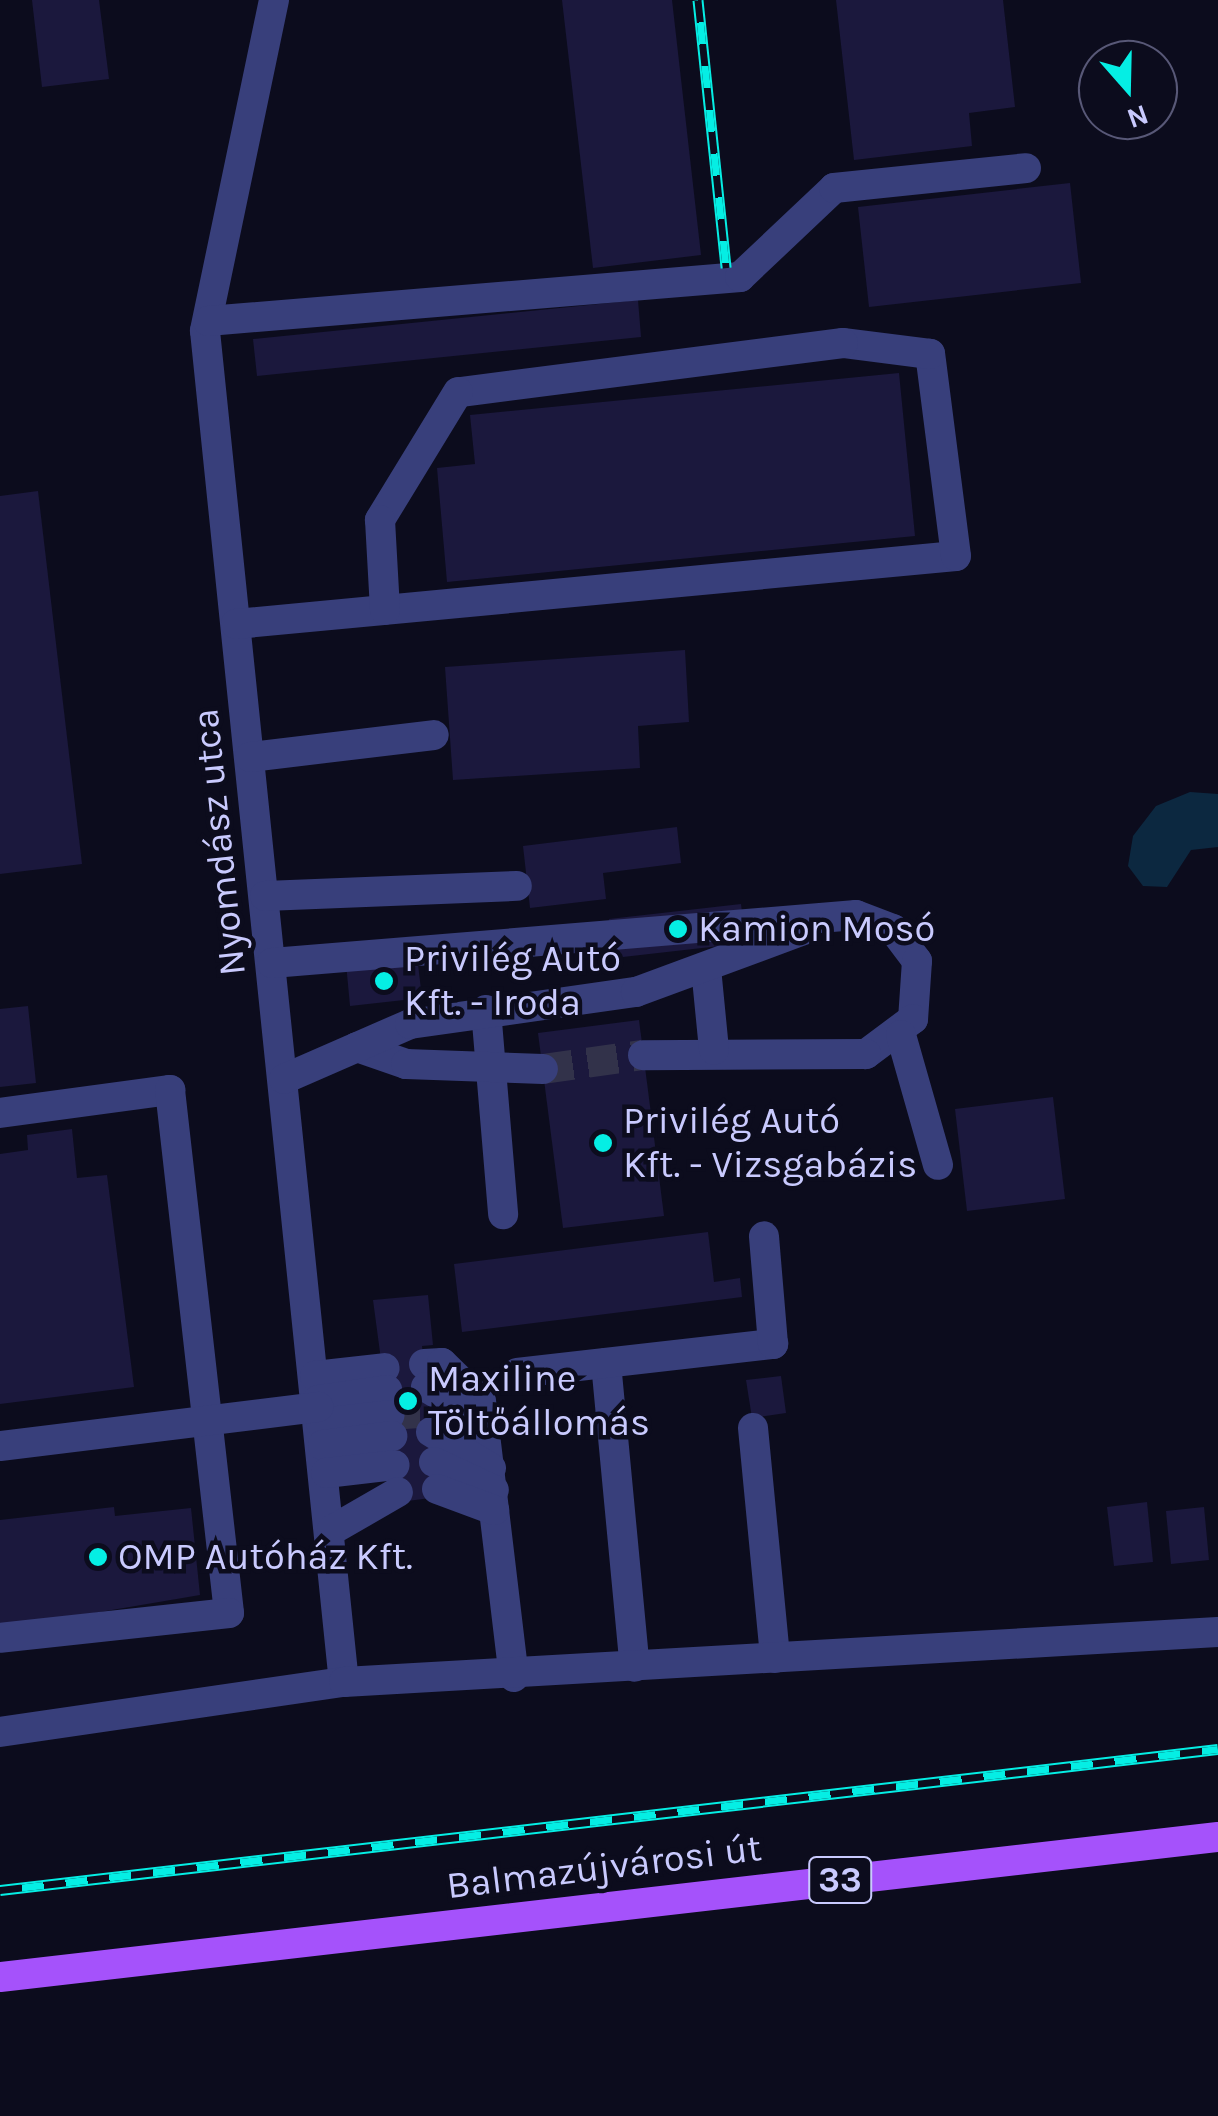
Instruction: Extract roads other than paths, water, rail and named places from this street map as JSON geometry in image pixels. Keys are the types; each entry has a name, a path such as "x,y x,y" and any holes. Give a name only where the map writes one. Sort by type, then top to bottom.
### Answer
{"main road":[{"name":"Balmazújvárosi út","path":"0,1977 1218,1837"}],"street":[{"name":"Nyomdász utca","path":"274,0 208,320 236,624 332,1530 344,1682"},
{"path":"208,320 740,276 834,188 1026,168"},
{"path":"236,624 385,610 956,556 930,354 843,343 458,392 380,520 385,610"},
{"path":"250,756 434,735"},
{"path":"265,896 517,886"},
{"path":"284,1079 357,1047 486,1010 636,992 836,917"},
{"path":"272,963 344,954 836,917 876,919 908,943 920,1000 900,1035 866,1054 714,1050 643,1055"},
{"path":"706,968 714,1050"},
{"path":"486,1010 503,1214"},
{"path":"900,1035 938,1165"},
{"path":"357,1047 406,1064 543,1070"},
{"path":"0,1113 170,1090 213,1418 229,1613 0,1638"},
{"path":"517,1373 773,1344 764,1236"},
{"path":"430,1424 442,1363 481,1401 514,1677"},
{"path":"606,1363 635,1668"},
{"path":"0,1446 213,1418 320,1421 391,1428"},
{"path":"320,1421 391,1428"},
{"path":"320,1421 391,1428"},
{"path":"430,1424 491,1468"},
{"path":"430,1424 491,1468"},
{"path":"332,1530 391,1428"},
{"path":"753,1428 776,1658"},
{"path":"0,1732 344,1682 514,1677 1218,1632"}],"water":[{"path":"1190,792 1218,794 1218,847 1191,850 1167,887 1143,886 1128,866 1133,836 1156,806"}],"tunnel":[{"path":"543,1069 643,1055"},
{"path":"390,1415 429,1412"}],"railway":[{"path":"698,0 726,268"},
{"path":"0,1890 1218,1749"}],"place":[{"name":"Kamion Mosó","path":"678,929"},
{"name":"Privilég Autó Kft. - Iroda","path":"384,981"},
{"name":"Privilég Autó Kft. - Vizsgabázis","path":"603,1143"},
{"name":"Maxiline Töltőállomás","path":"408,1401"},
{"name":"OMP Autóház Kft.","path":"98,1557"}]}
